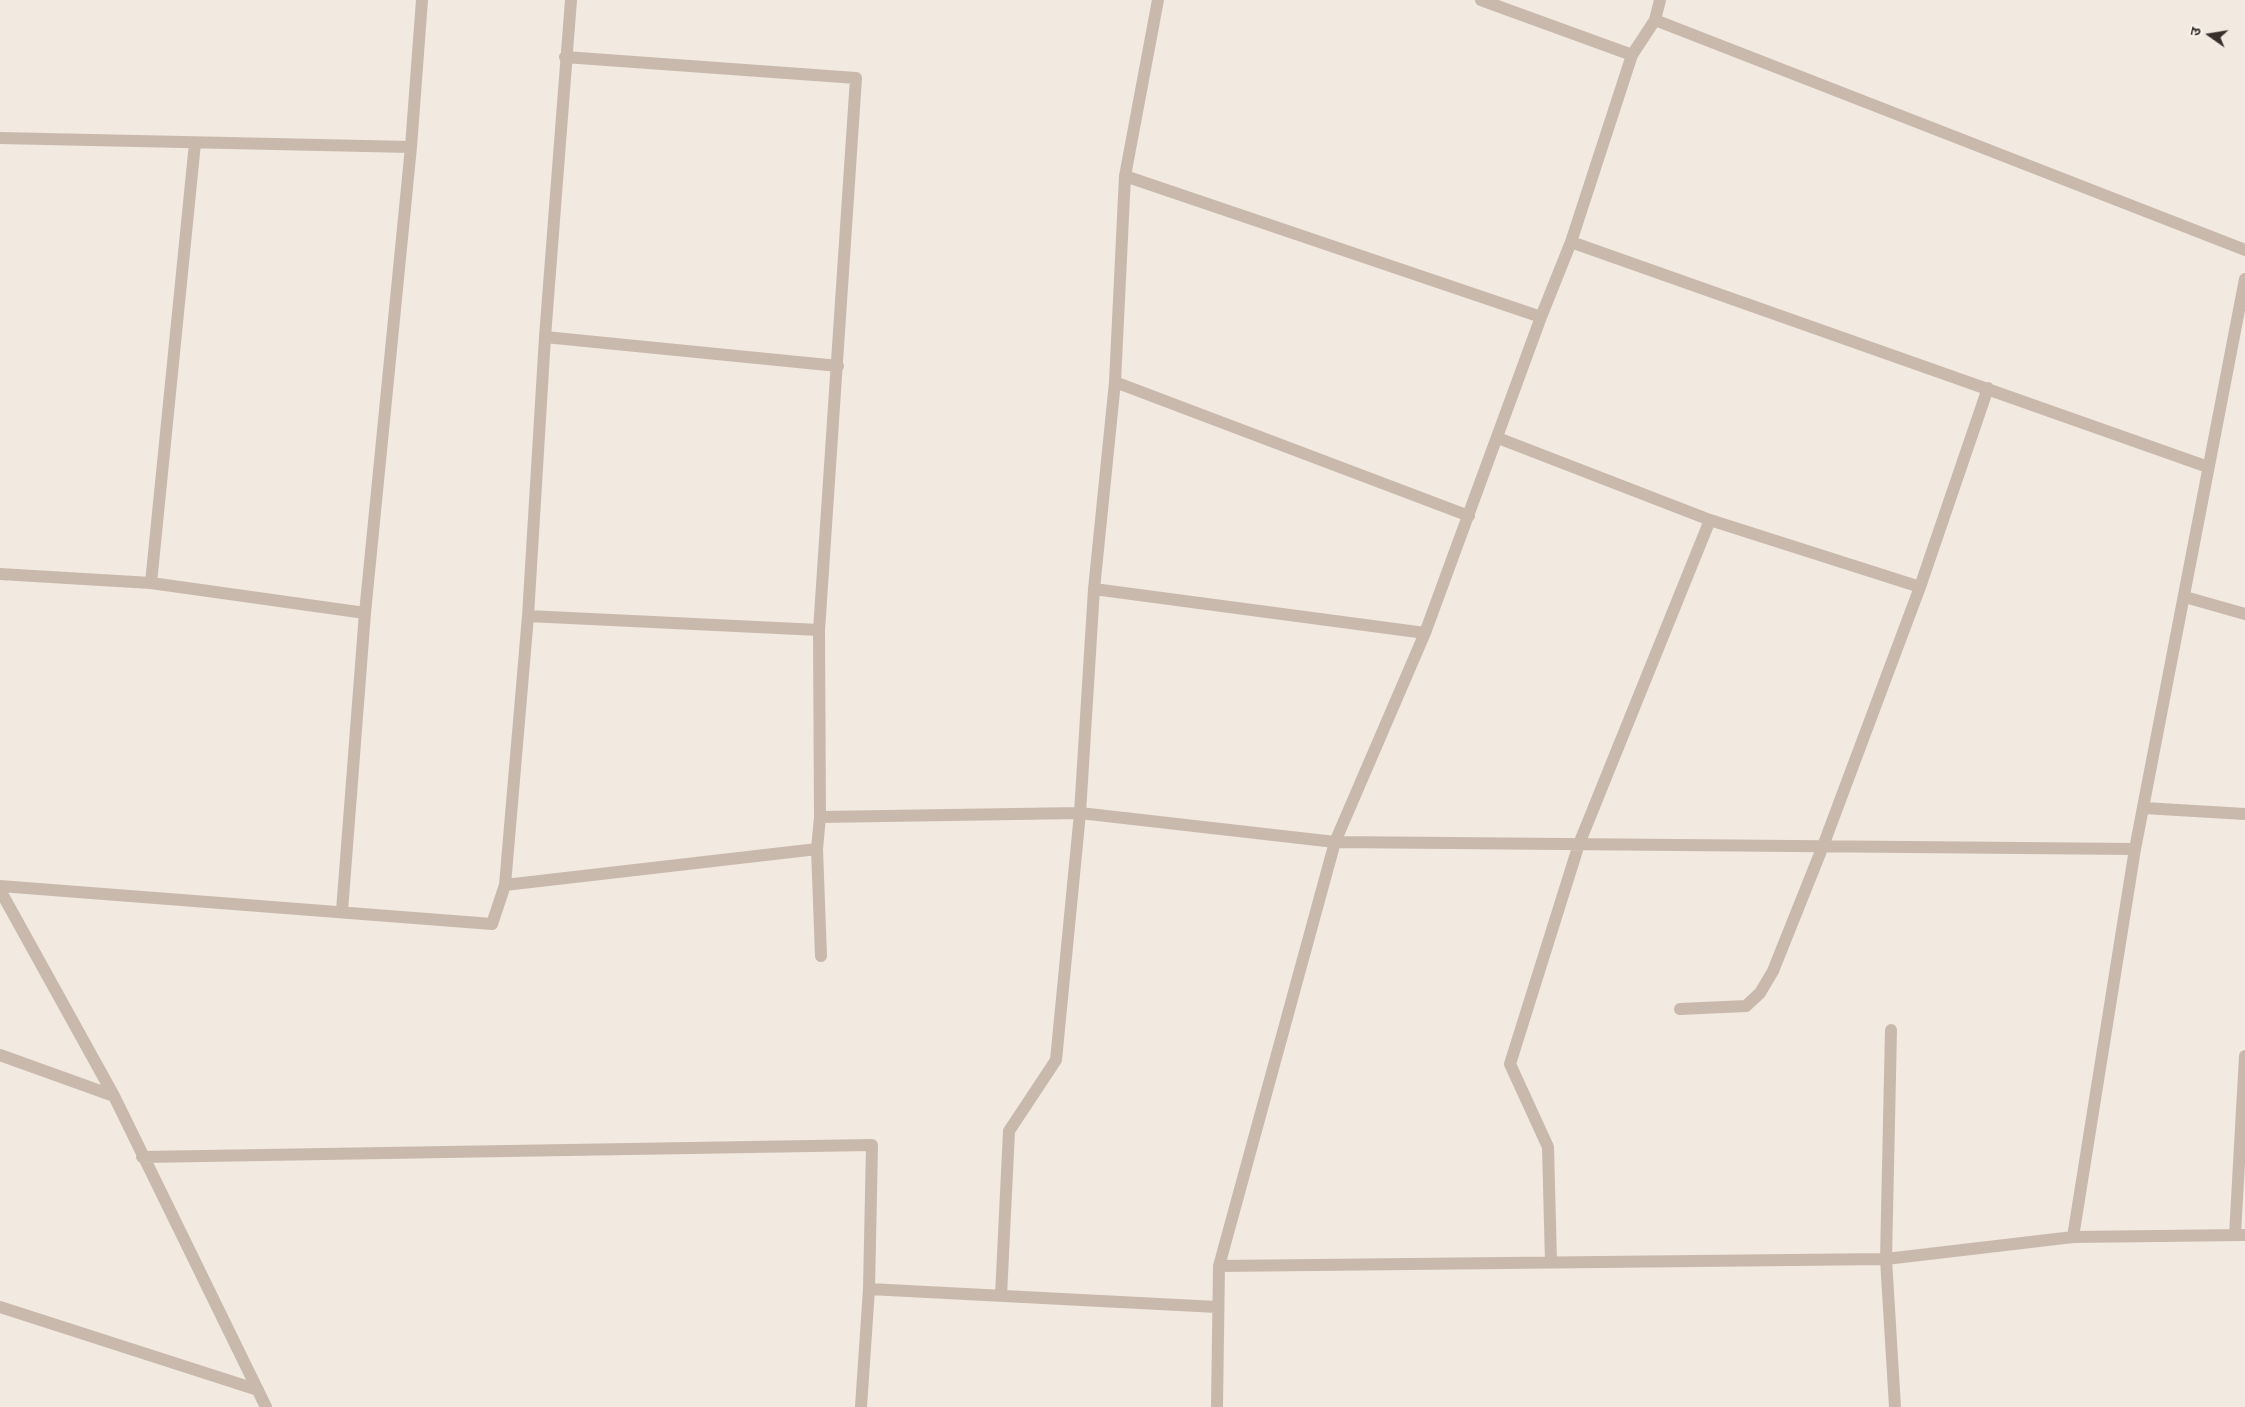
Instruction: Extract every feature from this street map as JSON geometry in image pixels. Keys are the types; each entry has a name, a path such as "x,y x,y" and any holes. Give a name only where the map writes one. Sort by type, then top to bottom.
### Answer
{"street":[{"path":"342,912 365,613 411,147 422,0"},
{"path":"0,886 492,924 505,885 528,616 545,337 565,57 571,0"},
{"path":"1001,1296 1009,1131 1056,1060 1080,813 1094,589 1114,382 1125,176 1158,0"},
{"path":"1481,0 1632,55"},
{"path":"1218,1407 1217,1306 1219,1266 1334,842 1424,633 1498,438 1541,317 1571,242 1632,55 1655,20 1660,0"},
{"path":"1655,20 2245,250"},
{"path":"565,57 856,78 819,630 820,817 816,849 821,956"},
{"path":"0,138 411,147"},
{"path":"151,583 195,143"},
{"path":"1125,176 1541,317"},
{"path":"1571,242 2208,467"},
{"path":"2073,1237 2135,849 2245,279"},
{"path":"545,337 838,366"},
{"path":"1114,382 1469,516"},
{"path":"1680,1009 1746,1006 1760,994 1773,971 1823,846 1920,587 1988,388"},
{"path":"1498,438 1710,520 1920,587"},
{"path":"1551,1262 1548,1147 1510,1064 1579,844 1710,520"},
{"path":"0,574 151,583 365,613"},
{"path":"1094,589 1424,633"},
{"path":"2185,597 2245,614"},
{"path":"528,616 819,630"},
{"path":"2144,808 2245,814"},
{"path":"820,817 1080,813 1334,842 2135,849"},
{"path":"505,885 816,849"},
{"path":"0,890 114,1096 266,1407"},
{"path":"1891,1030 1886,1259 1895,1407"},
{"path":"0,1055 114,1096"},
{"path":"1219,1266 1886,1259 2073,1237 2240,1235 2245,1056"},
{"path":"142,1156 872,1145 869,1290 862,1407"},
{"path":"869,1290 1217,1306"},
{"path":"0,1307 258,1390"}]}
